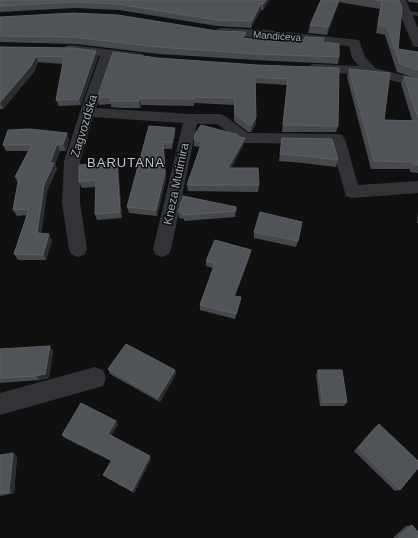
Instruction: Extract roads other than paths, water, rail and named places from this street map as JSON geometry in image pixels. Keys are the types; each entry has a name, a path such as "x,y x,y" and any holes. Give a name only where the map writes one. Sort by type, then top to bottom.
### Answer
{"street":[{"path":"400,0 418,43"},
{"name":"Mandićeva","path":"209,31 266,34 354,42 359,58 370,71"},
{"path":"55,49 108,53 152,59"},
{"name":"Zagvozdska","path":"78,249 71,203 72,161 87,112 108,53"},
{"path":"301,68 370,71 418,82"},
{"path":"87,112 191,119 220,118 245,138 337,139 352,192 418,187"},
{"name":"Kneza Mutimira","path":"162,249 191,119"},
{"path":"0,404 95,378"}],"lane":[{"path":"405,14 418,14"}],"district":[{"name":"BARUTANA","path":"126,162"}]}
